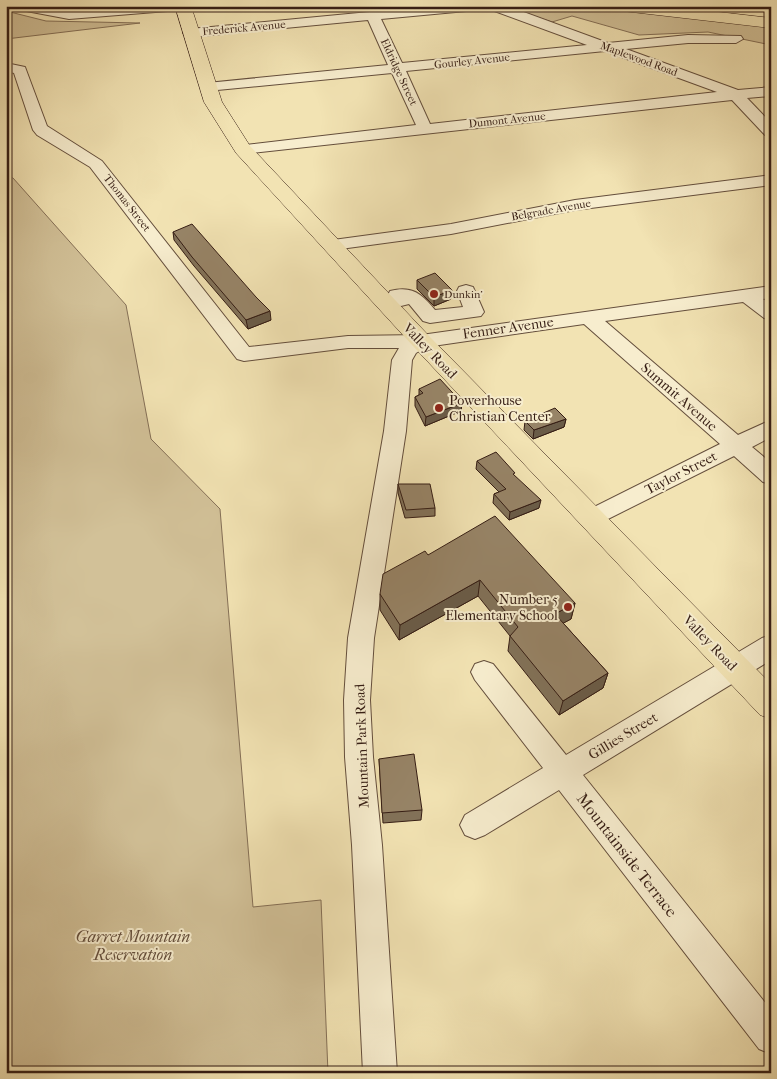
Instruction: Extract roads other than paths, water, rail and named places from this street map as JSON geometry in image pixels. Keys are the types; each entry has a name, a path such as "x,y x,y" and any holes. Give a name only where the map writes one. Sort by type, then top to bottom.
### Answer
{"main road":[{"name":"Valley Road","path":"181,6 213,102 243,149 333,246 397,299 420,341 771,705"},
{"path":"623,6 771,23"},
{"path":"702,6 771,14"}],"street":[{"path":"21,6 69,16 181,6"},
{"name":"Frederick Avenue","path":"190,33 477,6"},
{"name":"Maplewood Road","path":"494,6 735,94 771,132"},
{"name":"Eldridge Street","path":"373,16 425,129"},
{"name":"Gourley Avenue","path":"207,87 688,38 736,39"},
{"name":"Thomas Street","path":"6,67 20,70 40,127 44,132 96,164 244,354"},
{"name":"Dumont Avenue","path":"243,149 771,90"},
{"name":"Belgrade Avenue","path":"333,246 451,229 575,205 771,180"},
{"path":"397,299 412,294 430,318 460,324 474,312 466,291"},
{"name":"Fenner Avenue","path":"244,354 348,342 420,341 460,324 588,317 771,292"},
{"path":"746,295 771,314"},
{"name":"Summit Avenue","path":"588,317 771,476"},
{"name":"Mountain Park Road","path":"380,1073 368,853 359,757 358,700 361,638 395,431 402,360 408,349 420,341"},
{"name":"Taylor Street","path":"592,518 771,428"},
{"name":"Gillies Street","path":"475,825 771,646"},
{"name":"Mountainside Terrace","path":"484,672 771,1037"}],"place":[{"name":"Dunkin'","path":"434,294"},
{"name":"Powerhouse Christian Center","path":"439,408"},
{"name":"Number 5 Elementary School","path":"568,607"}],"park label":[{"name":"Garret Mountain Reservation","path":"133,945"}]}
